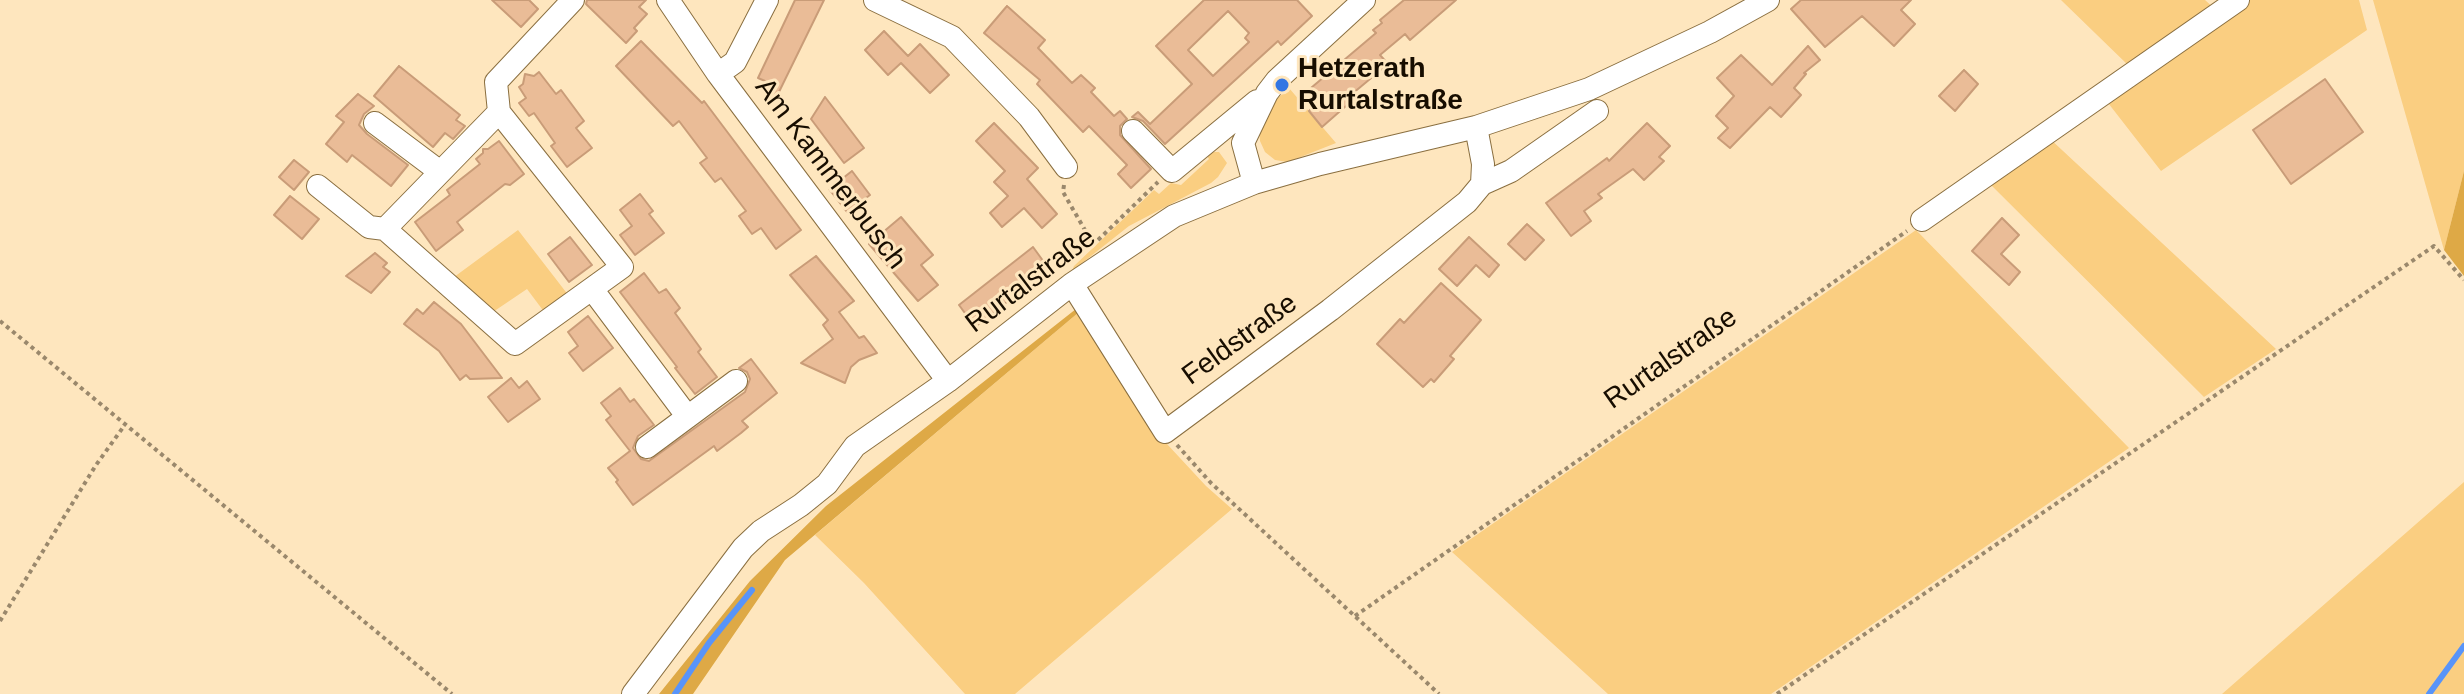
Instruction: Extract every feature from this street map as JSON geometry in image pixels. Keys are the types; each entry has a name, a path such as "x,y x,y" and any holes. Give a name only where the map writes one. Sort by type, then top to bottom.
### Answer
{"street":[{"path":"318,186 369,227 385,229 515,344 592,289 622,267 499,112 496,82 573,0"},
{"name":"Am Kammerbusch","path":"668,0 718,74 948,381"},
{"path":"718,74 735,62 767,0"},
{"path":"875,0 952,37 1029,117 1066,167"},
{"name":"Rurtalstraße","path":"633,694 743,548 761,531 827,484 855,446 948,381 1072,284 1174,216 1254,183 1476,127 1589,89 1710,32 1768,0"},
{"path":"1922,220 2238,0"},
{"path":"1254,183 1243,143 1267,93 1361,1"},
{"path":"1133,131 1172,171 1267,93"},
{"name":"Feldstraße","path":"1165,432 1330,310 1467,202 1482,184 1511,171 1597,111"},
{"path":"385,229 499,112"},
{"path":"375,123 439,171"},
{"path":"1476,127 1483,164 1482,184"},
{"path":"1072,284 1165,432"},
{"path":"592,289 687,416"},
{"path":"647,447 736,381"}],"path":[{"path":"1066,167 1063,192 1093,244"},
{"path":"1084,253 1172,171"},
{"name":"Rurtalstraße","path":"1355,616 1922,220"},
{"path":"1777,694 2434,246 2464,280"},
{"path":"0,321 452,694"},
{"path":"0,621 96,465 124,426"},
{"path":"1165,432 1211,483 1439,694"}],"shaded area":[{"path":"2061,0 2205,0 2215,9 2130,67"},
{"path":"2244,0 2359,0 2367,30 2161,171 2105,99"},
{"path":"2373,0 2464,0 2464,171 2444,250"},
{"path":"1289,88 1336,143 1288,162 1275,160 1265,152 1259,129 1268,107"},
{"path":"2048,137 2276,349 2204,397 1987,181"},
{"path":"1204,152 1219,152 1227,163 1218,177 1129,226 1072,271 1154,190 1159,194 1171,183 1181,185 1209,159"},
{"path":"2464,171 2464,276 2444,250"},
{"path":"518,230 569,296 545,313 527,289 490,314 450,280"},
{"path":"1916,230 2129,448 1771,694 1608,694 1452,552"},
{"path":"1081,305 1085,307 785,560 693,694 659,694 750,581 826,506"},
{"path":"1085,307 1122,361 1167,444 1232,509 1015,694 965,694 864,583 815,535"},
{"path":"2464,482 2464,694 2222,694"}],"building":[{"path":"492,0 529,0 538,9 521,27"},
{"path":"587,0 646,0 639,7 647,14 626,43 586,4"},
{"path":"795,0 824,0 776,98 760,89 765,81 758,78"},
{"path":"1204,0 1297,0 1312,16 1281,45 1278,41 1165,144 1143,121 1132,117 1138,112 1150,124 1192,84 1156,46","holes":["1228,11 1249,33 1245,38 1249,42 1213,76 1188,50"]},
{"path":"1404,0 1456,0 1410,40 1405,34 1380,55 1388,64 1352,94 1355,98 1322,127 1309,111 1315,105 1305,93 1376,33 1373,30 1382,23 1380,20"},
{"path":"1801,0 1911,0 1901,10 1915,24 1894,46 1862,16 1825,47 1791,9"},
{"path":"1007,6 1045,40 1038,48 1072,83 1081,75 1095,88 1091,92 1114,116 1120,111 1127,119 1120,126 1120,135 1151,169 1131,188 1118,174 1127,165 1089,126 1083,132 1037,84 1040,80 984,33"},
{"path":"884,31 908,56 920,44 949,75 930,93 901,63 888,75 865,50"},
{"path":"641,41 702,103 704,101 801,230 776,249 761,228 752,234 739,216 746,211 721,178 715,182 700,163 707,158 679,121 673,126 616,66"},
{"path":"1808,46 1820,60 1804,73 1794,88 1801,95 1781,117 1770,107 1730,148 1718,138 1728,128 1716,116 1734,96 1717,78 1741,55 1772,85"},
{"path":"399,66 460,115 456,120 465,126 453,139 445,133 433,147 374,96"},
{"path":"1964,70 1978,84 1955,111 1939,96"},
{"path":"539,72 556,94 561,90 584,121 576,128 592,148 567,167 551,146 555,143 534,113 529,116 519,103 526,98 519,87 525,74 534,76"},
{"path":"2325,79 2363,132 2291,184 2253,130"},
{"path":"358,94 374,106 364,114 359,125 408,165 391,186 352,155 347,162 326,144 344,122 336,116"},
{"path":"825,97 864,148 844,163 811,119"},
{"path":"994,123 1038,168 1027,179 1057,214 1042,228 1024,208 1002,227 990,213 1008,196 994,182 1005,171 976,141"},
{"path":"1647,123 1670,146 1659,157 1664,161 1644,180 1633,169 1598,194 1602,198 1584,211 1591,221 1571,236 1546,203 1607,158 1609,161"},
{"path":"499,141 524,174 510,185 505,184 457,222 463,230 436,251 415,222 450,195 447,190 480,164 476,159 483,149"},
{"path":"294,160 309,172 294,190 279,177"},
{"path":"852,171 870,195 847,212 829,189"},
{"path":"640,194 653,211 649,214 664,233 635,255 620,235 632,226 620,210"},
{"path":"290,196 319,219 302,239 274,215"},
{"path":"901,217 933,255 921,265 938,285 918,301 869,244"},
{"path":"2002,218 2019,235 2001,254 2020,272 2009,285 1972,251"},
{"path":"1527,224 1544,240 1525,260 1508,244"},
{"path":"570,237 592,265 569,282 548,254"},
{"path":"1469,237 1499,265 1489,277 1476,265 1457,286 1439,269"},
{"path":"1033,247 1049,269 975,327 959,305"},
{"path":"375,253 387,263 383,267 390,272 371,293 346,276"},
{"path":"816,256 854,301 839,312 859,338 864,336 877,353 851,367 845,383 801,363 833,339 823,325 828,320 790,275"},
{"path":"644,273 659,293 666,289 680,308 675,313 717,377 695,394 620,292"},
{"path":"1441,283 1481,320 1450,356 1454,359 1434,382 1431,379 1423,387 1377,344 1400,319 1404,323"},
{"path":"434,302 461,324 502,378 470,379 466,375 460,380 439,351 404,324 417,309 423,314"},
{"path":"588,316 613,348 583,371 569,353 578,346 568,332"},
{"path":"751,359 777,393 742,421 748,427 741,433 717,451 714,446 633,505 608,468 630,451 606,420 611,416 601,403 620,388 630,402 634,399 654,425 638,436 633,448 641,459 649,461 745,392 750,379 747,372 739,368"},
{"path":"511,378 519,388 527,381 540,399 508,422 488,397"}],"waterway":[{"path":"675,694 709,643 752,590"},
{"path":"2429,694 2464,646"}],"place":[{"name":"Hetzerath Rurtalstraße","path":"1282,85"}]}
